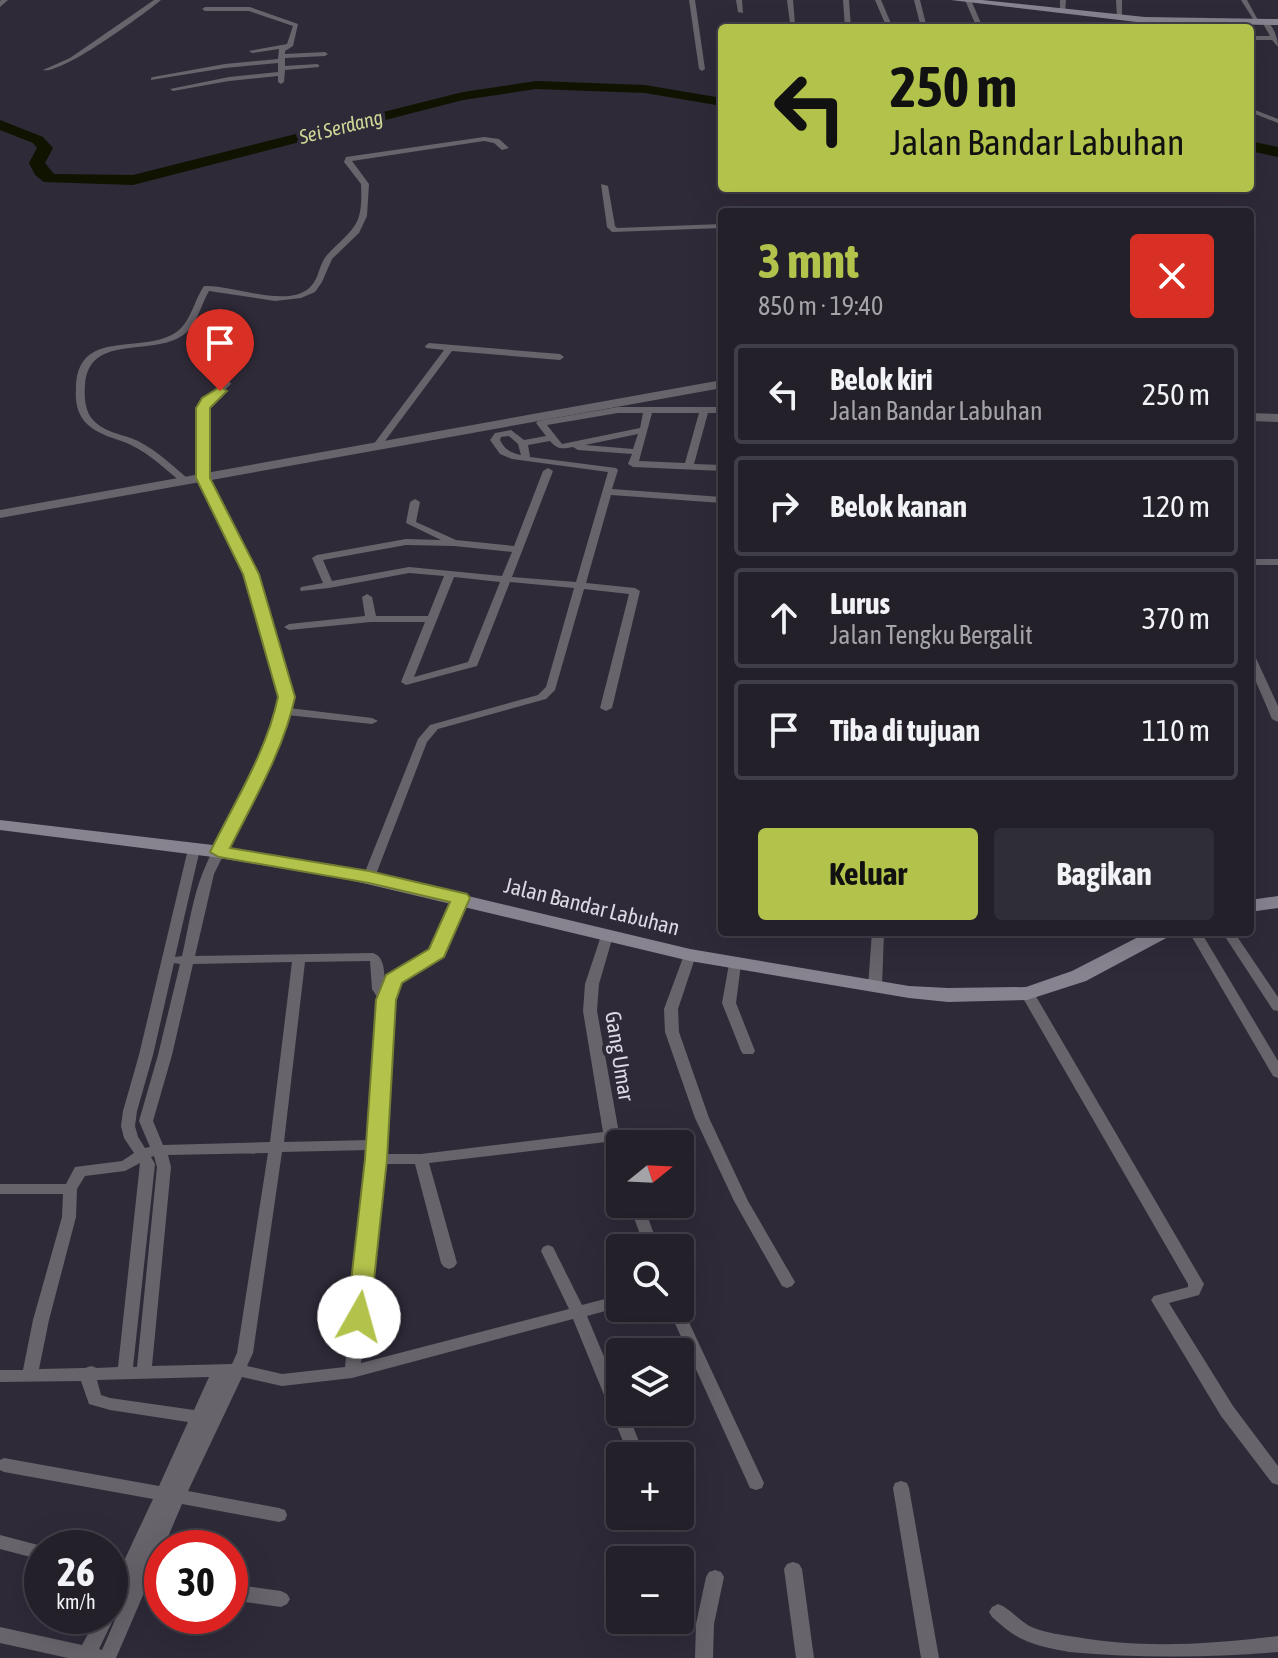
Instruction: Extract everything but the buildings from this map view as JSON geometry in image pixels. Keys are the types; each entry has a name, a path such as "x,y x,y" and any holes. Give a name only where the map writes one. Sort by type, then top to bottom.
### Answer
{"main road":[{"path":"956,0 1120,18 1278,22"},
{"name":"Jalan Bandar Labuhan","path":"0,825 219,852 369,877 690,955 875,987 948,995 1027,993 1079,976 1155,936"},
{"path":"1254,905 1278,902"}],"street":[{"path":"0,5 5,0"},
{"path":"46,70 72,59 158,0"},
{"path":"209,0 204,10 250,9 296,25 290,46 282,50 282,68"},
{"path":"692,0 702,69"},
{"path":"739,0 741,12"},
{"path":"790,0 793,23"},
{"path":"846,0 848,24"},
{"path":"878,0 888,24"},
{"path":"917,0 923,24"},
{"path":"1063,0 1063,12"},
{"path":"1119,0 1120,18"},
{"path":"1244,0 1276,41"},
{"path":"968,1 978,24"},
{"path":"1254,38 1276,41"},
{"path":"252,51 290,46"},
{"path":"173,89 282,68 325,54"},
{"path":"153,79 225,66 317,66"},
{"path":"1254,112 1278,121"},
{"path":"184,480 151,452 88,421 80,392 80,373 84,366 105,350 166,340 180,334 207,288 278,297 312,290 318,283 323,262 350,241 362,225 365,184 348,162 349,159 484,139 496,141 505,148"},
{"path":"604,186 611,227 615,230 718,226"},
{"path":"429,346 560,357"},
{"path":"376,447 450,348"},
{"path":"144,1372 164,1167 160,1150 148,1132 146,1121 208,874 255,779 286,697 282,674 251,574 203,478 203,405 227,383"},
{"path":"0,514 376,447 501,429 718,385"},
{"path":"644,430 560,447 541,423 618,410 718,410"},
{"path":"648,410 633,464 718,468"},
{"path":"689,466 704,410"},
{"path":"1254,417 1278,418"},
{"path":"501,429 523,443 552,438"},
{"path":"369,877 422,741 434,727 542,697 551,688 582,586 613,470 525,459 503,453 495,440 501,429"},
{"path":"523,443 525,459"},
{"path":"575,446 637,452"},
{"path":"451,573 406,682 473,664 548,471"},
{"path":"608,492 718,500"},
{"path":"406,542 415,502"},
{"path":"411,523 454,543"},
{"path":"329,585 317,558 406,542 517,549"},
{"path":"1254,562 1278,562"},
{"path":"305,589 409,570 635,591 606,708"},
{"path":"367,597 371,619"},
{"path":"289,627 371,619 432,619"},
{"path":"1254,665 1278,719"},
{"path":"283,711 372,721"},
{"path":"125,1372 148,1169 128,1126 194,849"},
{"path":"352,1372 376,1152 386,1000 393,979 437,953 461,898"},
{"path":"183,901 201,902"},
{"name":"Gang Umar","path":"607,936 592,984 590,1011 610,1130"},
{"path":"875,987 878,936"},
{"path":"1197,936 1278,1073"},
{"path":"1231,936 1278,1007"},
{"path":"690,955 669,1015 672,1032 702,1118 741,1201 787,1282"},
{"path":"167,960 373,957 379,989 386,1000"},
{"path":"171,1495 239,1370 249,1332 299,958"},
{"path":"735,964 728,998 748,1051"},
{"path":"1027,993 1196,1284 1194,1291 1159,1300 1227,1411 1278,1478"},
{"path":"30,1376 41,1320 69,1217 70,1189 80,1171 125,1166 143,1154 160,1150 276,1148 376,1152 421,1159 606,1137"},
{"path":"421,1159 449,1263"},
{"path":"148,1169 164,1167"},
{"path":"0,1189 70,1189"},
{"path":"548,1251 579,1314 631,1442"},
{"path":"0,1376 239,1370 282,1380 352,1372 606,1305"},
{"path":"682,1322 756,1483"},
{"path":"96,1657 136,1577 220,1371"},
{"path":"91,1372 89,1383 95,1399 199,1417"},
{"path":"4,1465 279,1515"},
{"path":"901,1488 930,1658"},
{"path":"0,1542 24,1548"},
{"path":"793,1569 805,1658"},
{"path":"128,1575 144,1579"},
{"path":"128,1587 136,1577"},
{"path":"704,1658 705,1624 715,1577"},
{"path":"248,1594 281,1599"},
{"path":"998,1612 1027,1633 1100,1655 1203,1655 1278,1644"},
{"path":"96,1657 102,1634"},
{"path":"0,1635 96,1657"}],"waterway":[{"name":"Sei Serdang","path":"0,125 38,140 45,148 37,163 41,172 50,179 133,180 463,96 536,85 645,89 718,101"},
{"name":"Sei Serdang","path":"1254,147 1278,152"}],"route":[{"path":"220,391 203,405 203,478 251,574 267,634 282,674 286,697 275,734 219,852 369,877 461,898 437,953 393,979 386,1000 376,1159 359,1317"}]}
